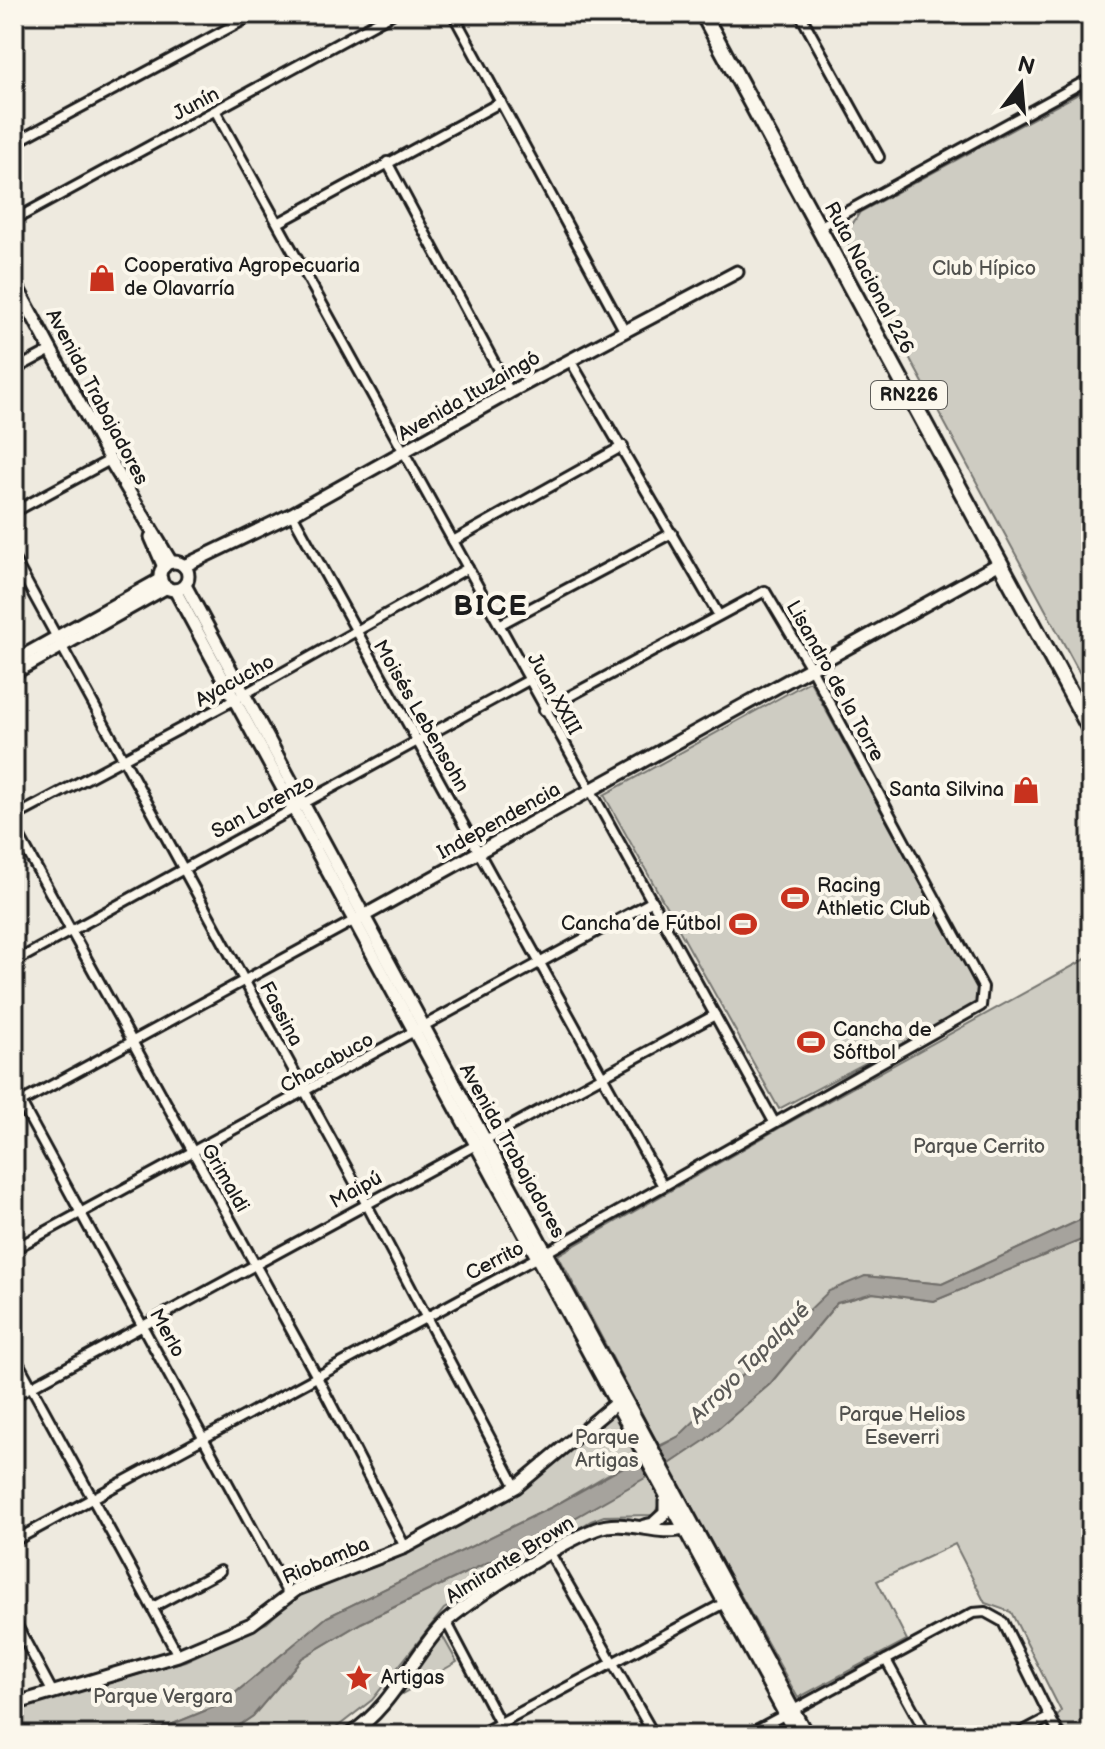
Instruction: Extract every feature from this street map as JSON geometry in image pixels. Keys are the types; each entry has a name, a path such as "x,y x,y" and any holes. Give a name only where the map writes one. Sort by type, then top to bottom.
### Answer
{"highway":[{"name":"Ruta Nacional 226","path":"703,14 1091,731"}],"main road":[{"name":"Avenida Ituzaingó","path":"14,673 219,551 406,452 624,330 737,272"},
{"name":"Avenida Trabajadores","path":"14,281 620,1400 694,1525 728,1602"},
{"name":"Independencia","path":"360,918 1000,563"},
{"name":"Avenida Ituzaingó","path":"14,661 62,642"},
{"name":"Riobamba","path":"14,1704 178,1655 251,1624 288,1594 405,1547 516,1487 620,1400"},
{"name":"Avenida Trabajadores","path":"633,1423 681,1529 728,1602 790,1713 807,1735"},
{"path":"640,1527 660,1520 665,1513 664,1497"},
{"name":"Almirante Brown","path":"354,1734 380,1710 446,1621 550,1553 597,1528 640,1527 669,1532 694,1525"},
{"name":"Avenida Trabajadores","path":"790,1713 796,1735"}],"street":[{"path":"14,143 255,14"},
{"name":"Junín","path":"14,220 392,14"},
{"path":"453,14 624,330"},
{"path":"800,14 879,157"},
{"path":"819,227 1091,78"},
{"path":"280,222 501,102"},
{"name":"Juan XXIII","path":"216,112 280,222 339,338 406,452 527,681 653,901 774,1122"},
{"path":"387,162 510,392"},
{"path":"14,370 51,350"},
{"path":"544,710 718,614 623,446 570,360"},
{"path":"453,541 623,446"},
{"path":"14,512 110,460"},
{"name":"Moisés Lebensohn","path":"292,514 663,1186"},
{"path":"499,625 672,533"},
{"name":"Fassina","path":"14,559 427,1315 516,1487"},
{"name":"Ayacucho","path":"14,817 239,697 468,568"},
{"name":"Lisandro de la Torre","path":"718,614 765,591 812,670 983,987 984,1000"},
{"name":"San Lorenzo","path":"14,962 527,681"},
{"name":"Grimaldi","path":"14,827 316,1375 405,1547"},
{"name":"Chacabuco","path":"14,1249 653,901"},
{"name":"Independencia","path":"17,1104 360,918"},
{"name":"Cerrito","path":"14,1541 542,1255 774,1122 976,1012 984,1000"},
{"name":"Maipú","path":"14,1396 715,1015"},
{"name":"Merlo","path":"14,1090 17,1104 82,1212 288,1594"},
{"path":"14,1355 178,1655"},
{"path":"550,1553 654,1735"},
{"path":"153,1607 220,1571"},
{"path":"478,1735 728,1602"},
{"path":"747,1735 973,1613 996,1616 1059,1735"},
{"path":"14,1620 53,1693"},
{"path":"446,1621 506,1735"},
{"path":"886,1660 927,1735"},
{"path":"1016,1735 1050,1717"}],"green space":[{"name":"Club Hípico","path":"1091,87 1091,694 847,242 850,228 860,212"},
{"name":"Racing Athletic Club","path":"810,681 984,1000 779,1109 604,795"},
{"name":"Parque Cerrito","path":"1091,956 1091,1215 942,1284 865,1276 748,1372 680,1436 659,1446 558,1255 783,1126"},
{"name":"Parque Helios Eseverri","path":"1091,1236 1091,1735 1067,1735 1057,1717 1061,1711 1011,1612 985,1603 955,1544 877,1581 907,1640 798,1698 668,1465 704,1440 770,1384 837,1303 873,1293 934,1301"},
{"name":"Parque Vergara","path":"612,1415 619,1418 639,1456 552,1507 327,1617 222,1704 168,1726 128,1733 14,1735 14,1710 185,1661 267,1623 295,1597 397,1558 518,1492"},
{"name":"Parque Artigas","path":"648,1475 660,1502 654,1515 604,1516 591,1521 444,1609 372,1700 327,1735 225,1735 253,1716 302,1658 361,1623 543,1536"},
{"path":"442,1635 457,1662 390,1701"}],"shaded area":[{"path":"1091,1215 1091,1236 934,1301 873,1293 837,1303 770,1384 704,1441 543,1536 361,1623 302,1658 253,1716 225,1735 68,1735 100,1731 128,1733 168,1726 222,1704 327,1617 552,1507 679,1436 829,1291 865,1276 942,1284"}],"place":[{"name":"Cooperativa Agropecuaria de Olavarría","path":"102,278"},
{"name":"Santa Silvina","path":"1026,790"},
{"name":"Racing Athletic Club","path":"795,898"},
{"name":"Cancha de Fútbol","path":"743,924"},
{"name":"Cancha de Sóftbol","path":"811,1042"},
{"name":"Artigas","path":"359,1678"}],"district":[{"name":"BICE","path":"491,606"}],"water label":[{"name":"Arroyo Tapalqué","path":"750,1363"}]}
